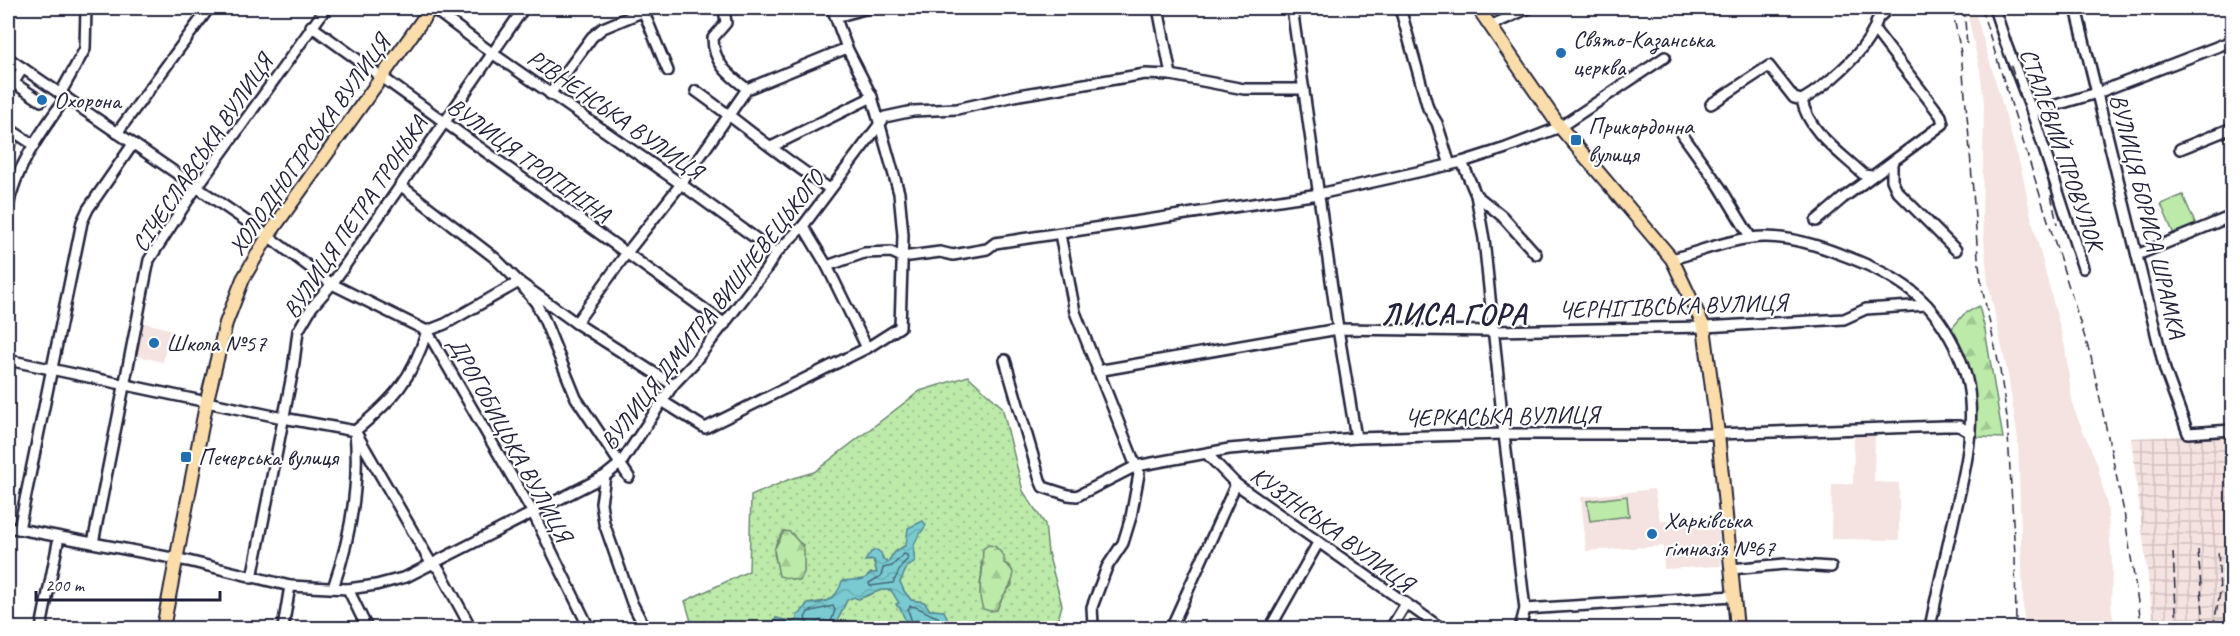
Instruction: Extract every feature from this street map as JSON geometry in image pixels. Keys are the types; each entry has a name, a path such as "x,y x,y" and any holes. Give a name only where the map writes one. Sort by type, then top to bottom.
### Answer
{"main road":[{"name":"ХОЛОДНОГІРСЬКА ВУЛИЦЯ","path":"163,628 207,400 226,323 243,279 268,236 431,8"},
{"path":"1478,8 1560,127 1672,259 1704,327 1718,434 1737,628"}],"street":[{"path":"8,207 12,189 85,49 86,8"},
{"path":"117,133 209,8"},
{"name":"СІЧЕСЛАВСЬКА ВУЛИЦЯ","path":"93,543 149,260 196,188 326,8"},
{"name":"РІВНЕНСЬКА ВУЛИЦЯ","path":"431,8 776,253"},
{"name":"ВУЛИЦЯ ПЕТРА ТРОНЬКА","path":"252,578 284,418 298,331 312,307 332,284 524,8"},
{"path":"724,8 726,23 713,38 715,56 724,70 747,89"},
{"path":"663,401 705,428 867,348 900,327 902,210 872,97 847,48 832,8"},
{"path":"836,17 868,8"},
{"path":"1158,8 1171,75"},
{"path":"1292,8 1356,438"},
{"path":"1400,8 1428,108 1437,123 1450,165"},
{"path":"1490,26 1529,8"},
{"path":"1712,104 1769,66 1794,98 1803,100 1814,93 1864,46 1878,18 1889,8"},
{"name":"СТАЛЕВИЙ ПРОВУЛОК","path":"1994,8 2032,112 2083,268"},
{"name":"ВУЛИЦЯ БОРИСА ШРАМКА","path":"2076,8 2165,370 2188,433 2232,430"},
{"path":"550,94 592,37 603,28 643,9 668,71"},
{"name":"ВУЛИЦЯ ТРОПІНІНА","path":"312,27 725,324"},
{"path":"1816,220 1943,124 1941,116 1874,29"},
{"path":"2032,112 2097,93 2232,41"},
{"path":"576,323 681,184 747,89 847,48"},
{"path":"827,266 864,253 891,252 902,257 940,252 953,255 987,249 995,243 1319,194 1450,165 1506,148 1560,127 1665,57"},
{"name":"ДРОГОБИЦЬКА ВУЛИЦЯ","path":"8,58 268,236 332,284 427,331 532,513 589,628"},
{"path":"8,91 10,81 23,68"},
{"path":"881,124 885,117 891,115 913,111 957,109 1019,95 1145,74 1171,75 1244,89 1304,89"},
{"path":"10,81 41,101"},
{"path":"696,91 830,189"},
{"path":"771,147 872,97"},
{"path":"1803,100 1804,110 1812,124 1864,175 1872,176"},
{"name":"ВУЛИЦЯ ДМИТРА ВИШНЕВЕЦЬКОГО","path":"8,527 176,559 290,586 348,589 406,577 605,476 621,463 673,385 725,324 776,253 803,226 881,124"},
{"path":"8,128 34,145"},
{"path":"2180,149 2232,128"},
{"path":"1682,134 1720,187 1751,238"},
{"path":"19,529 82,222 88,209 133,144"},
{"path":"1462,162 1476,195 1484,239 1525,609 1520,628"},
{"path":"1892,162 1893,180 1897,191 1956,250"},
{"path":"400,184 495,258 536,303 576,398 629,477"},
{"path":"1476,195 1502,216 1536,254"},
{"path":"2137,255 2232,216"},
{"path":"803,226 827,266 867,348"},
{"path":"1060,234 1074,312 1139,474 1131,517 1123,543 1100,583 1092,607 1093,625"},
{"path":"1672,259 1751,238 1795,240 1865,264 1905,286 1927,305 1943,326 1956,350 1968,385 1971,433 1930,628"},
{"path":"519,282 576,323 673,385"},
{"path":"355,431 384,406 398,390 418,359 427,331 445,324 519,282"},
{"name":"ЧЕРНІГІВСЬКА ВУЛИЦЯ","path":"1097,371 1338,329 1493,331 1704,327 1844,319 1866,309 1927,305"},
{"path":"8,360 355,431 431,563 439,569 471,628"},
{"name":"ЧЕРКАСЬКА ВУЛИЦЯ","path":"1005,360 1043,487 1077,496 1136,466 1229,449 1356,438 1504,434 1718,434 1944,426 1964,427 1971,433"},
{"path":"333,588 340,569 356,490 358,460 355,431"},
{"name":"КУЗІНСЬКА ВУЛИЦЯ","path":"1207,454 1236,484 1440,628"},
{"path":"605,476 601,503 604,523 632,603 645,628"},
{"path":"1171,628 1236,484"},
{"path":"41,628 59,537"},
{"path":"1270,628 1318,543"},
{"path":"1731,569 1785,564 1831,567"},
{"path":"283,628 290,586"},
{"path":"348,589 367,628"},
{"path":"1525,609 1733,596"},
{"path":"1391,628 1405,605"}],"shaded area":[{"path":"1966,8 1974,8 2022,172 2032,221 2065,347 2073,407 2097,463 2107,505 2112,564 2111,607 2115,628 2024,628 2018,440 2008,375 1988,283 1982,216 1984,103 1980,70"},
{"name":"Школа №57","path":"144,323 170,329 163,362 137,356"},
{"path":"2232,434 2232,628 2154,628 2131,438"},
{"path":"1854,435 1875,435 1874,482 1899,483 1899,540 1831,539 1832,484 1853,484"},
{"name":"Харківська гімназія №67","path":"1654,489 1660,521 1718,517 1721,566 1664,569 1663,546 1586,551 1581,497"}],"green space":[{"path":"8,130 21,139 11,154 8,152"},
{"path":"2183,195 2197,228 2175,237 2161,204"},
{"path":"1979,306 2003,438 1978,437 1971,433 1970,400 1947,334 1964,314"},
{"path":"968,376 1002,407 1023,491 1045,524 1048,553 1062,605 1056,628 948,628 944,611 930,610 924,602 911,600 900,582 907,567 915,562 913,551 919,536 895,552 887,563 883,557 869,561 873,560 877,573 871,573 865,579 846,582 831,600 807,604 797,620 792,622 776,618 773,628 693,628 685,601 749,571 751,496 790,479 814,472 920,391","holes":["784,531 793,534 796,540 803,545 804,572 793,580 779,571 774,554 776,543","981,563 1004,563 1010,566 1012,585 996,610 980,585"]},
{"path":"1627,496 1629,516 1590,521 1587,501"},
{"path":"784,531 790,532 804,548 804,572 800,581 779,576 774,550"},
{"path":"988,545 995,546 1004,556 1004,563 1012,569 1013,573 1011,584 997,610 990,611 983,609 980,596 983,549"},
{"path":"881,590 891,590 898,598 909,628 834,628 847,600 854,597 859,599"}],"water":[{"path":"923,521 926,525 914,546 915,562 907,567 900,582 911,600 924,602 930,610 944,611 947,617 945,625 948,628 909,628 891,590 881,590 858,599 854,597 847,600 834,628 804,628 802,625 773,628 776,618 792,622 797,620 797,615 807,604 830,599 837,592 842,581 864,579 871,573 877,573 874,560 865,561 871,552 877,550 887,563 895,552 906,545 908,528"}],"railway":[{"path":"1952,8 1961,53 1982,288 2000,370 2007,418 2015,555 2016,628"},
{"path":"1964,8 1967,46"},
{"path":"1981,8 2091,357 2124,512 2142,628"},
{"path":"2011,66 2048,180 2057,224"},
{"path":"2213,628 2220,593 2218,548"},
{"path":"2198,550 2202,628"},
{"path":"2173,552 2177,628"}],"place":[{"name":"Свято-Казанська церква","path":"1561,53"},
{"name":"Охорона","path":"42,100"},
{"name":"Прикордонна вулиця","path":"1576,140"},
{"name":"Школа №57","path":"154,343"},
{"name":"Печерська вулиця","path":"186,457"},
{"name":"Харківська гімназія №67","path":"1652,534"}],"district":[{"name":"ЛИСА ГОРА","path":"1454,314"}]}
